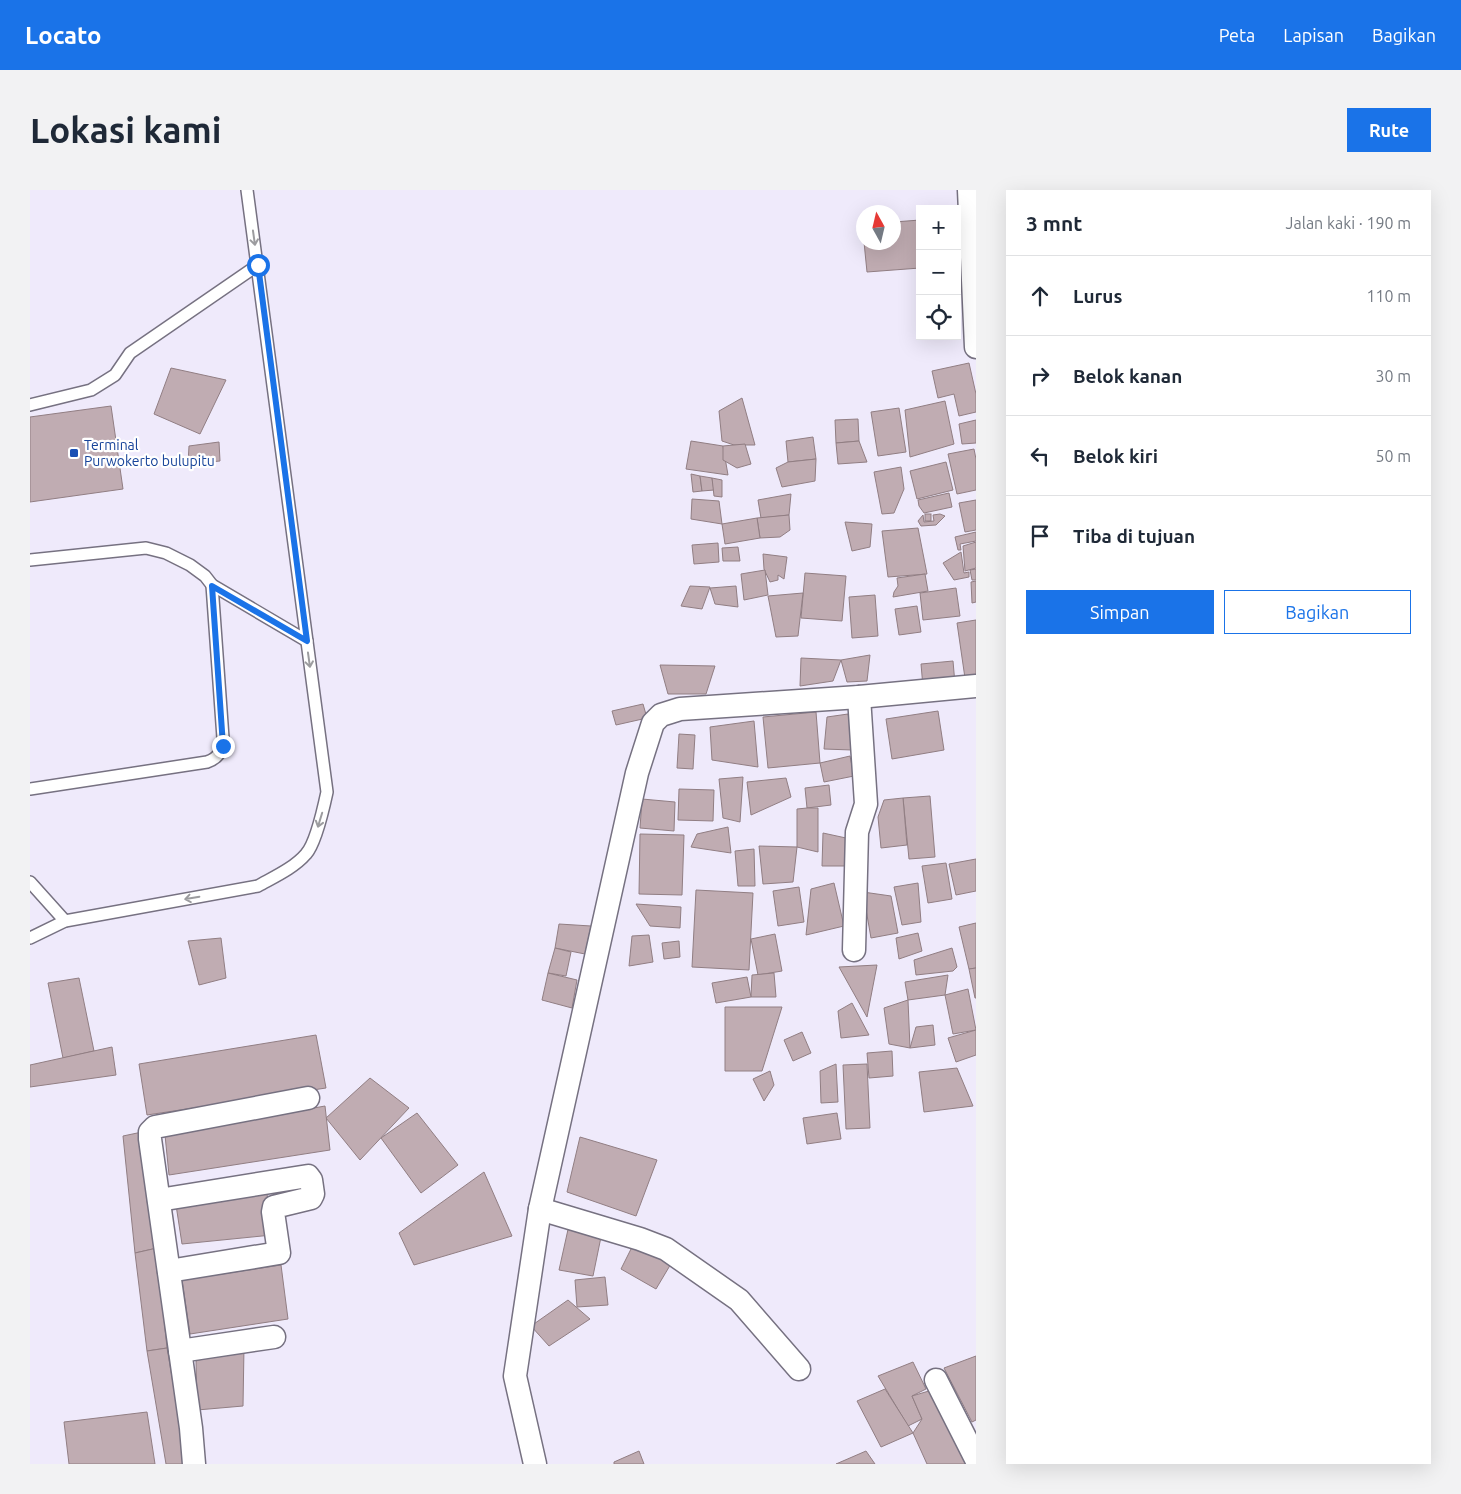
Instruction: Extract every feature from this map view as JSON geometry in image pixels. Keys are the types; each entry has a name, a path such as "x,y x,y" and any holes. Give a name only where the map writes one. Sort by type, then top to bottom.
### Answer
{"street":[{"path":"969,190 976,347"},
{"path":"535,1464 515,1376 540,1209 637,773 653,723 661,715 680,709 859,697 976,686"},
{"path":"854,950 857,832 866,804 859,697"},
{"path":"194,1464 150,1132 155,1127 308,1098"},
{"path":"159,1200 308,1176 312,1180 313,1194 311,1198 274,1207 273,1212 279,1253 168,1271"},
{"path":"540,1209 632,1236 666,1249 739,1300 799,1369"},
{"path":"180,1351 274,1337"},
{"path":"936,1380 976,1459"}],"lane":[{"path":"30,938 65,921 258,886 282,872 308,853 321,821 327,792 247,190"},
{"path":"30,405 91,390 115,376 130,353 258,265"},
{"path":"30,560 146,548 166,553 190,565 204,576 212,586 307,641"},
{"path":"30,789 207,762 218,756 223,746 223,738 212,586"},
{"path":"30,882 65,921"}],"building":[{"path":"916,220 916,268 867,272 865,250 901,250 901,221"},
{"path":"969,363 976,394 976,412 959,416 954,394 938,398 932,371"},
{"path":"171,368 226,380 200,434 154,414"},
{"path":"742,398 755,445 734,445 722,441 719,411"},
{"path":"945,401 954,444 910,457 905,410"},
{"name":"Terminal Purwokerto bulupitu","path":"111,406 123,489 30,502 30,417"},
{"path":"899,408 906,452 878,456 871,412"},
{"path":"858,419 859,441 836,443 835,420"},
{"path":"976,420 976,443 962,444 959,424"},
{"path":"813,437 816,459 788,462 786,441"},
{"path":"691,441 723,446 728,475 686,469"},
{"path":"859,441 867,462 838,464 836,443"},
{"path":"219,442 220,461 188,464 189,446"},
{"path":"745,444 751,464 737,468 723,460 723,446"},
{"path":"974,449 976,459 976,490 957,494 948,454"},
{"path":"816,459 815,481 782,487 776,468 788,462"},
{"path":"946,462 953,490 917,499 910,471"},
{"path":"901,467 904,489 894,513 882,514 874,472"},
{"path":"691,474 700,476 702,491 693,492"},
{"path":"700,476 712,478 714,490 702,491"},
{"path":"712,478 722,480 722,497 714,496"},
{"path":"949,493 952,507 924,513 919,506 918,500"},
{"path":"791,494 789,515 761,518 758,500"},
{"path":"692,499 719,501 722,524 691,519"},
{"path":"976,500 976,530 965,532 959,503"},
{"path":"925,514 931,514 931,521 925,521"},
{"path":"940,514 945,516 936,525 921,526 918,521 923,515 924,522 934,521 933,515"},
{"path":"789,515 790,530 780,537 760,538 757,518"},
{"path":"757,518 760,538 725,544 722,524"},
{"path":"845,522 872,524 870,547 852,551"},
{"path":"918,528 927,574 888,577 882,531"},
{"path":"976,532 976,541 960,544 961,550 958,550 955,537"},
{"path":"976,542 976,568 965,571 963,546"},
{"path":"718,543 719,562 694,564 692,545"},
{"path":"738,547 740,561 723,561 722,548"},
{"path":"961,552 964,573 969,572 969,577 954,580 943,563"},
{"path":"763,554 787,557 784,579 778,575 778,580 770,582 764,569"},
{"path":"976,569 976,580 972,580 970,570"},
{"path":"765,570 768,595 744,600 741,574"},
{"path":"805,573 846,576 842,621 801,618"},
{"path":"925,574 928,591 893,597 898,586 897,578"},
{"path":"976,581 976,602 972,603 971,582"},
{"path":"690,586 710,587 702,609 681,606"},
{"path":"736,586 738,607 715,604 710,588"},
{"path":"956,588 960,616 923,620 920,593"},
{"path":"803,593 798,636 776,637 768,596"},
{"path":"875,595 878,636 852,638 849,597"},
{"path":"917,606 921,632 899,635 895,609"},
{"path":"976,620 976,684 966,685 957,623"},
{"path":"870,655 867,681 847,682 841,660"},
{"path":"801,658 841,660 833,681 800,686"},
{"path":"953,661 955,684 923,687 921,664"},
{"path":"660,665 715,666 706,694 668,694"},
{"path":"643,704 647,718 616,725 612,711"},
{"path":"938,711 944,750 892,759 886,719"},
{"path":"816,712 820,763 768,768 763,717"},
{"path":"848,714 857,753 852,750 824,749 827,717"},
{"path":"754,721 758,767 712,760 710,727"},
{"path":"679,734 695,735 693,769 677,768"},
{"path":"850,756 854,776 824,782 820,763"},
{"path":"743,777 740,822 723,818 719,779"},
{"path":"786,778 791,797 751,815 747,782"},
{"path":"829,785 831,805 807,808 805,788"},
{"path":"679,789 714,790 713,821 678,820"},
{"path":"930,796 935,857 909,859 903,798"},
{"path":"903,798 907,845 881,848 878,817 884,800"},
{"path":"642,799 675,802 674,831 640,828"},
{"path":"818,808 818,852 797,847 797,809"},
{"path":"728,827 731,853 691,847 697,834"},
{"path":"823,833 846,838 847,866 822,866"},
{"path":"640,834 684,835 682,895 639,894"},
{"path":"759,846 797,847 793,882 763,884"},
{"path":"754,849 755,886 738,886 735,851"},
{"path":"976,859 976,891 956,895 949,864"},
{"path":"946,863 952,899 928,903 922,866"},
{"path":"834,883 844,926 806,935 811,889"},
{"path":"918,883 921,922 902,925 894,887"},
{"path":"799,887 804,922 778,926 773,891"},
{"path":"696,890 753,893 749,970 692,967"},
{"path":"863,892 891,896 898,933 871,938"},
{"path":"636,904 681,907 680,928 650,926"},
{"path":"976,923 976,968 969,969 959,927"},
{"path":"559,924 591,926 585,954 555,948"},
{"path":"918,933 922,951 899,959 896,938"},
{"path":"775,934 782,971 758,975 751,939"},
{"path":"649,935 653,962 629,966 632,936"},
{"path":"221,938 226,978 199,985 188,941"},
{"path":"679,941 680,957 664,959 662,943"},
{"path":"555,948 571,952 566,976 548,973"},
{"path":"952,948 957,967 953,971 916,975 914,960"},
{"path":"877,965 867,1017 839,967"},
{"path":"976,968 976,998 975,998 969,969"},
{"path":"548,973 577,980 572,1008 542,1000"},
{"path":"774,973 776,997 751,997 752,975"},
{"path":"948,975 945,995 908,1000 905,982"},
{"path":"747,977 751,997 716,1003 712,983"},
{"path":"79,978 94,1051 63,1058 48,983"},
{"path":"968,989 976,1030 953,1034 945,995"},
{"path":"908,1000 910,1048 889,1044 884,1008"},
{"path":"852,1003 869,1035 841,1038 838,1011"},
{"path":"725,1007 782,1007 762,1071 725,1071"},
{"path":"933,1025 935,1045 910,1048 916,1027"},
{"path":"976,1030 976,1055 956,1062 948,1038"},
{"path":"802,1032 811,1053 793,1061 784,1040"},
{"path":"316,1035 326,1088 147,1115 139,1064"},
{"path":"112,1047 116,1075 30,1087 30,1065"},
{"path":"892,1051 893,1076 869,1078 867,1053"},
{"path":"836,1064 838,1102 821,1103 820,1071"},
{"path":"867,1064 870,1128 846,1129 843,1065"},
{"path":"957,1068 973,1106 924,1112 919,1072"},
{"path":"770,1071 774,1085 764,1101 753,1079"},
{"path":"370,1078 409,1108 360,1160 326,1118"},
{"path":"325,1106 330,1150 169,1175 165,1135"},
{"path":"417,1113 458,1165 421,1193 381,1138"},
{"path":"837,1113 841,1139 807,1144 803,1118"},
{"path":"142,1132 157,1248 135,1253 123,1136"},
{"path":"580,1137 657,1160 636,1216 567,1192"},
{"path":"484,1172 512,1236 414,1265 399,1233"},
{"path":"267,1194 272,1235 182,1244 176,1205"},
{"path":"569,1225 601,1237 593,1276 559,1270"},
{"path":"636,1239 675,1257 656,1289 621,1269"},
{"path":"157,1248 167,1348 147,1351 135,1253"},
{"path":"281,1265 288,1319 190,1334 182,1280"},
{"path":"605,1277 608,1305 577,1307 575,1280"},
{"path":"568,1300 590,1319 549,1346 531,1326"},
{"path":"244,1347 243,1406 197,1410 196,1361"},
{"path":"167,1348 187,1464 166,1464 147,1351"},
{"path":"976,1356 976,1420 972,1422 944,1368"},
{"path":"913,1362 926,1389 912,1396 922,1419 908,1426 878,1376"},
{"path":"939,1388 976,1464 927,1464 913,1433 922,1419 912,1396"},
{"path":"885,1389 913,1433 881,1447 857,1401"},
{"path":"147,1412 155,1464 69,1464 64,1422"},
{"path":"639,1451 644,1464 614,1464 614,1462"},
{"path":"866,1451 875,1464 836,1464"}],"place":[{"name":"Terminal Purwokerto bulupitu","path":"74,453"}],"route":[{"path":"223,746 212,586 307,641 258,265"}]}
